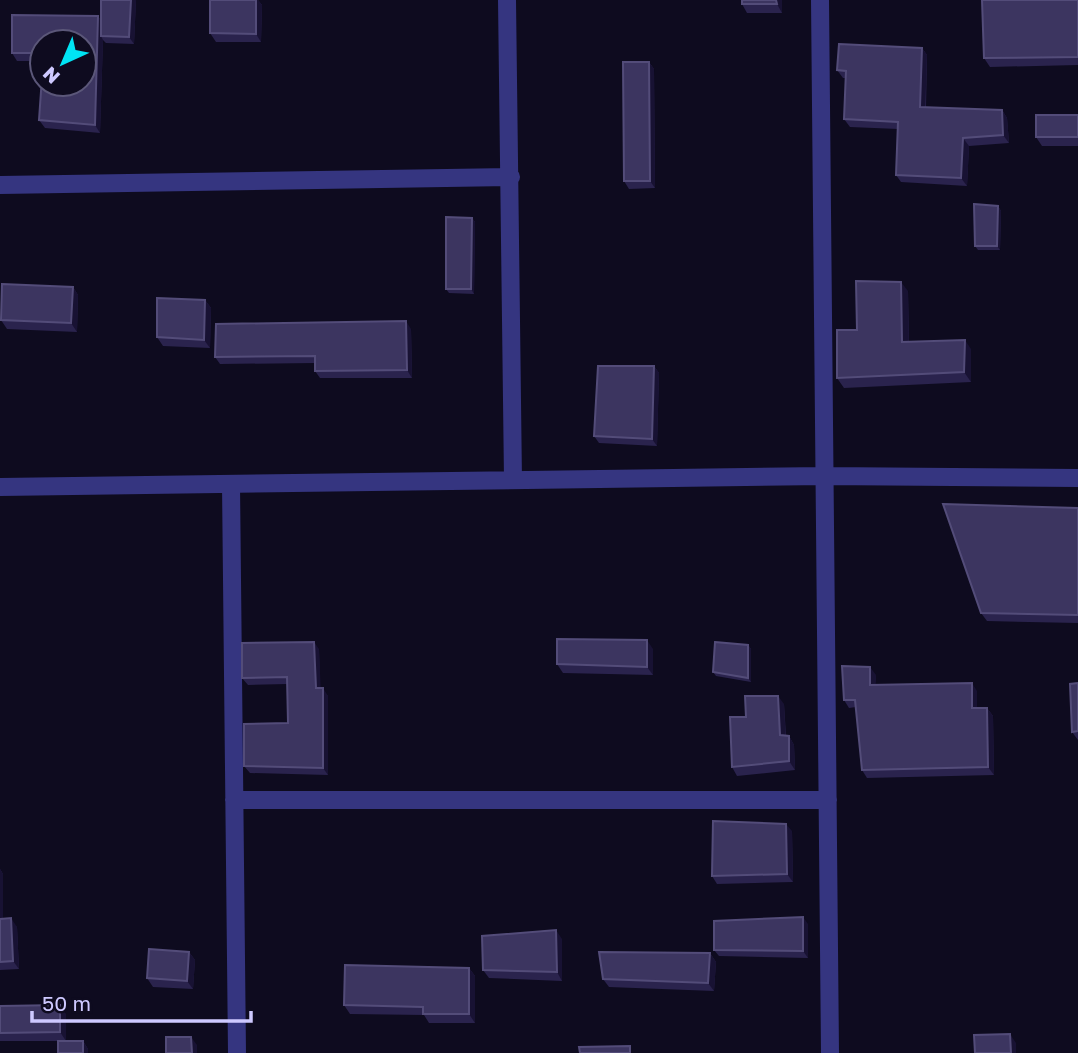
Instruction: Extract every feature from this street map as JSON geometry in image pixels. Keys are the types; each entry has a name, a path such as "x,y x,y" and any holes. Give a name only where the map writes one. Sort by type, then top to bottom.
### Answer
{"street":[{"path":"507,0 513,480"},
{"path":"820,0 830,1053"},
{"path":"0,185 511,177"},
{"path":"0,487 824,476 1078,478"},
{"path":"231,484 237,1053"},
{"path":"234,800 828,800"}],"building":[{"path":"101,0 131,0 129,37 101,36"},
{"path":"210,0 256,0 256,34 210,33"},
{"path":"742,0 776,0 777,4 742,4"},
{"path":"982,0 1078,0 1078,57 984,58"},
{"path":"12,15 98,16 98,28 28,28 28,53 12,53"},
{"path":"839,44 922,48 920,107 1002,110 1003,135 963,138 961,178 896,175 898,122 844,119 846,71 837,70"},
{"path":"623,62 649,62 650,181 624,181"},
{"path":"41,98 96,98 95,125 39,120"},
{"path":"1036,115 1078,115 1078,137 1036,137"},
{"path":"974,204 998,206 997,246 975,246"},
{"path":"446,217 472,218 471,289 446,289"},
{"path":"856,281 901,282 902,342 965,340 964,372 837,378 837,330 857,330"},
{"path":"2,284 73,287 71,323 1,320"},
{"path":"157,298 205,300 204,340 157,337"},
{"path":"406,321 407,370 315,371 315,356 215,357 216,324"},
{"path":"598,366 654,366 652,439 594,436"},
{"path":"943,504 1078,508 1078,615 981,613"},
{"path":"557,639 647,640 647,667 557,664"},
{"path":"314,642 316,688 323,688 323,768 244,766 244,724 288,723 287,677 242,678 242,643"},
{"path":"715,642 748,645 748,678 713,672"},
{"path":"842,666 870,667 870,685 972,683 972,708 987,708 988,767 862,770 855,700 844,700"},
{"path":"1078,683 1078,731 1072,732 1070,684"},
{"path":"745,696 778,696 780,735 789,736 789,761 732,767 730,717 746,717"},
{"path":"713,821 786,824 787,874 712,876"},
{"path":"803,917 803,951 714,950 714,921"},
{"path":"11,918 13,961 0,962 0,919"},
{"path":"556,930 557,972 483,970 482,936"},
{"path":"149,949 189,952 187,981 147,978"},
{"path":"599,952 710,953 708,983 603,979"},
{"path":"345,965 469,968 469,1014 423,1014 423,1007 344,1005"},
{"path":"60,1005 60,1032 0,1033 0,1006"},
{"path":"1010,1034 1011,1053 975,1053 974,1035"},
{"path":"166,1037 191,1037 192,1053 166,1053"},
{"path":"58,1041 83,1041 83,1053 58,1053"},
{"path":"630,1046 630,1053 580,1053 579,1047"}]}
